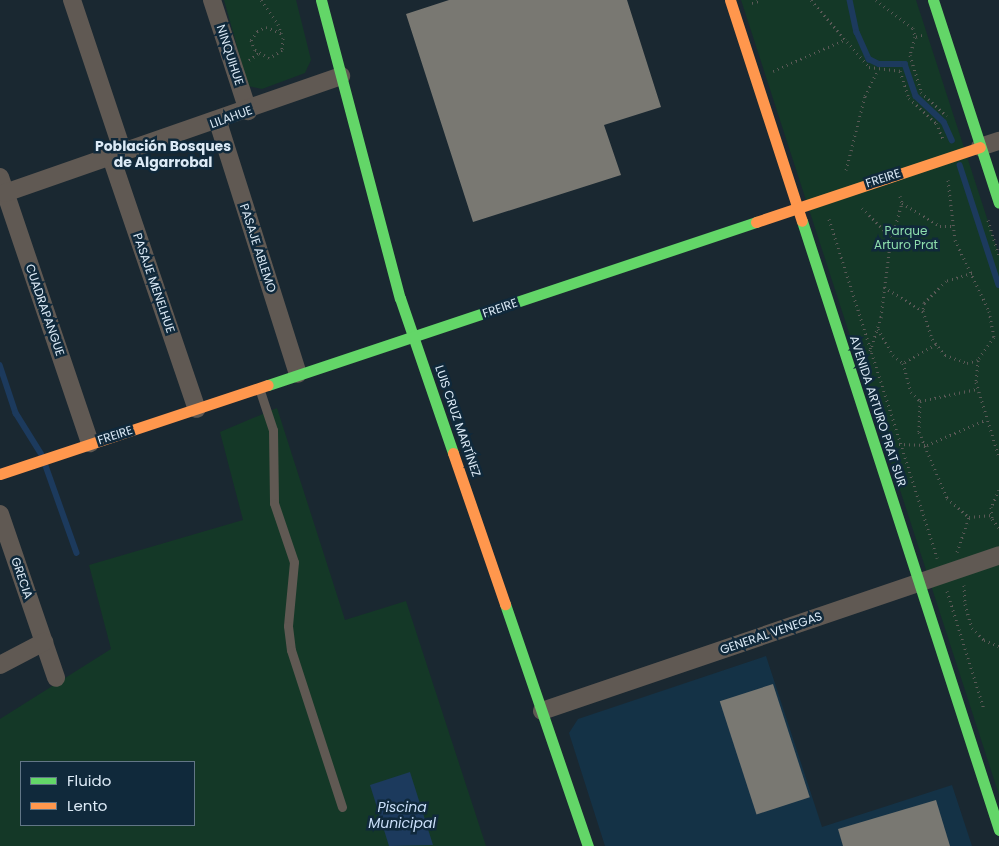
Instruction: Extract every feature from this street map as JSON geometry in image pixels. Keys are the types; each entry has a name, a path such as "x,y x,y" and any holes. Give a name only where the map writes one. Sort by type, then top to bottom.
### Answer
{"street":[{"name":"PASAJE MENELHUE","path":"72,0 117,155 197,409"},
{"name":"NINQUIHUE","path":"212,0 248,111"},
{"name":"LUIS CRUZ MARTÍNEZ","path":"321,0 400,298 415,336 588,846"},
{"name":"AVENIDA ARTURO PRAT SUR","path":"730,0 999,830"},
{"path":"933,0 999,203"},
{"name":"LILAHUE","path":"3,185 117,155 218,122 341,76"},
{"name":"PASAJE ABLEMO","path":"218,122 298,374"},
{"name":"FREIRE","path":"0,474 797,206 999,141"},
{"name":"CUADRAPANGUE","path":"3,185 90,443"},
{"name":"GRECIA","path":"0,514 56,678"},
{"name":"GENERAL VENEGAS","path":"542,711 999,556"},
{"path":"0,665 44,642"}],"lane":[{"path":"259,388 273,430 274,503 294,562 288,626 291,650 342,807"}],"path":[{"path":"261,0 282,33 282,50 269,58 255,50 251,40 257,31 266,27 282,33"},
{"path":"811,0 863,61 877,71 900,71 909,98 936,123 945,144"},
{"path":"876,0 913,28 915,37 910,55 921,92 950,120"},
{"path":"915,37 927,33"},
{"path":"771,72 846,40"},
{"path":"844,178 865,96 877,71"},
{"path":"947,177 952,192 953,226 989,311 994,337 978,360 977,388 985,420 999,457"},
{"path":"870,351 878,329 892,238 902,203 896,186"},
{"path":"854,200 892,238"},
{"path":"902,203 940,226 953,226"},
{"path":"826,210 988,719"},
{"path":"972,273 946,281 924,302 923,311 936,344 955,360 978,360"},
{"path":"884,287 923,311"},
{"path":"878,329 893,355 903,363 912,392 920,401 917,424 927,445 946,498 969,517 992,515"},
{"path":"903,363 936,344"},
{"path":"920,401 977,388"},
{"path":"899,444 927,445 985,420"},
{"path":"999,490 992,515 999,528"},
{"path":"956,555 969,517"},
{"path":"964,582 964,604 972,628 984,640 999,646"}],"shaded area":[{"path":"766,656 822,827 952,785 972,846 605,846 569,733 578,719"}],"green space":[{"path":"224,0 296,0 311,60 305,73 262,89 248,86"},
{"name":"Parque Arturo Prat","path":"741,0 916,0 999,255 999,795"},
{"path":"277,408 345,620 406,601 486,846 0,846 0,719 111,649 89,565 243,520 220,432"}],"water":[{"name":"Piscina Municipal","path":"410,772 433,845 389,846 370,785"}],"building":[{"path":"449,0 627,0 661,107 604,125 621,175 473,222 406,14"},
{"path":"773,684 810,797 757,814 720,701"},
{"path":"936,800 950,846 843,846 838,829"}],"waterway":[{"path":"850,0 857,32 869,59 879,64 905,64 916,96 944,122 952,140"},
{"path":"960,165 999,285"},
{"path":"0,365 16,413 42,455"},
{"path":"46,466 77,553"}],"traffic: fast":[{"path":"321,0 400,298 453,453"},
{"path":"933,0 999,203"},
{"path":"802,221 999,830"},
{"path":"268,385 756,222"},
{"path":"505,604 588,846"}],"traffic: slow":[{"path":"730,0 802,221"},
{"path":"756,222 980,147"},
{"path":"0,474 268,385"},
{"path":"453,453 505,604"}],"district":[{"name":"Población Bosques de Algarrobal","path":"163,154"}]}
